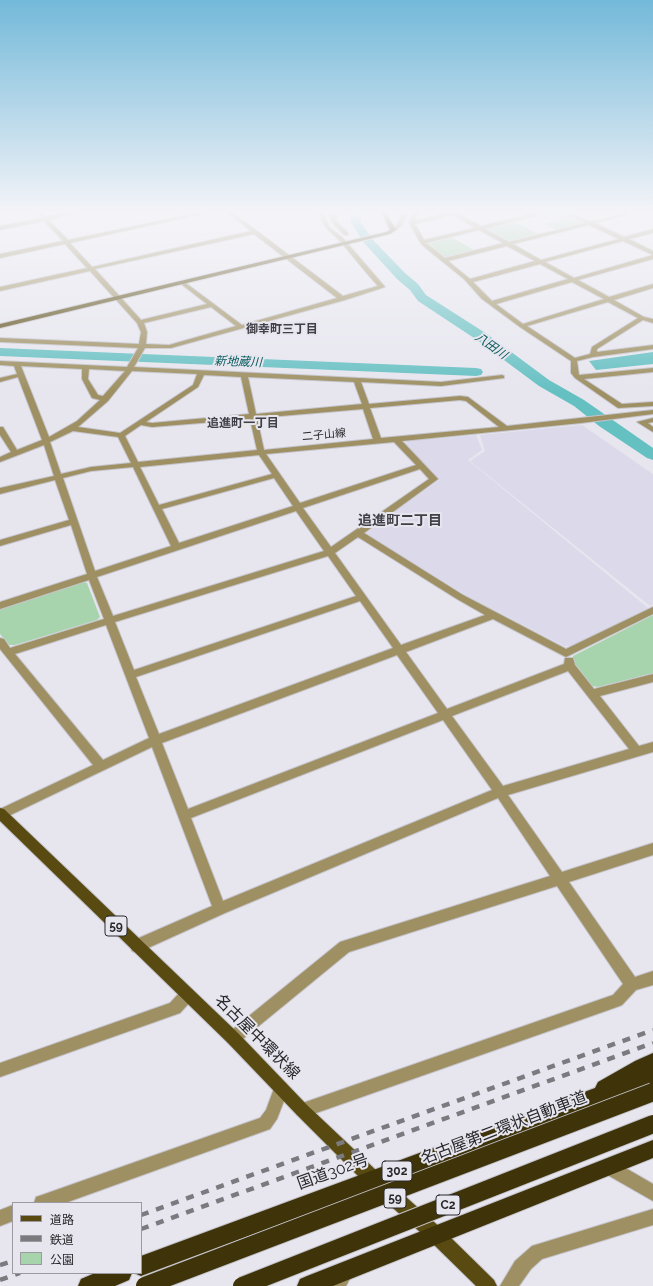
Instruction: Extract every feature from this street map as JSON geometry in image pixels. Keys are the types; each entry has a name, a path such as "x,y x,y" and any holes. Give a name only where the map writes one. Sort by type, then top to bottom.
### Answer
{"highway":[{"path":"570,1107 641,1067 653,1062"},
{"name":"国道302号","path":"142,1266 653,1076"},
{"name":"名古屋第二環状自動車道","path":"144,1286 653,1092"},
{"name":"C2","path":"242,1286 653,1124"},
{"path":"307,1286 341,1279 436,1235 653,1150"},
{"path":"88,1286 119,1274"}],"main road":[{"path":"0,326 230,272"},
{"name":"名古屋中環状線","path":"0,814 233,1038 302,1110 374,1179 436,1235 488,1286"}],"street":[{"path":"0,289 77,272"},
{"path":"0,460 71,428 95,410 130,368 142,345 145,335 140,322 94,272"},
{"path":"307,272 343,299"},
{"path":"1,339 169,347 382,287 370,272"},
{"path":"458,272 491,303 522,326 574,360 653,348"},
{"path":"469,281 504,272"},
{"path":"560,272 642,318 653,321"},
{"path":"491,303 601,272"},
{"path":"183,283 241,327"},
{"path":"522,326 653,286"},
{"path":"140,322 211,305"},
{"path":"593,356 594,348 642,318"},
{"path":"574,360 574,373 577,377 621,406 653,404"},
{"path":"0,363 130,368 244,376 441,384 502,377"},
{"path":"16,363 39,420 92,575 186,815 220,909"},
{"path":"86,366 85,379 95,396 105,399"},
{"path":"577,377 653,370"},
{"path":"71,428 121,435 196,386 201,373"},
{"path":"0,380 20,375"},
{"path":"244,376 261,452 297,506 500,792 632,985"},
{"path":"357,380 378,441"},
{"path":"140,423 152,425 460,398 468,399 505,428"},
{"name":"二子山線","path":"0,491 91,468 378,441 653,412"},
{"path":"653,420 642,422 653,430"},
{"path":"0,429 16,454"},
{"path":"121,435 176,547"},
{"path":"8,652 330,552 434,480 396,439"},
{"path":"0,606 421,466"},
{"path":"157,508 276,475"},
{"path":"0,543 73,522"},
{"path":"358,533 460,597 566,653 570,666 637,752"},
{"path":"131,675 362,597"},
{"path":"566,653 653,610"},
{"path":"0,814 156,740 494,615"},
{"path":"0,642 101,766"},
{"path":"186,815 570,666"},
{"path":"593,694 653,678"},
{"path":"137,946 220,909 500,792 653,747"},
{"path":"233,1038 345,947 653,849"},
{"path":"302,1110 617,1000 632,985 653,978"},
{"path":"0,1070 175,1008 187,995"},
{"path":"45,1202 265,1124 272,1114 281,1088"},
{"path":"610,1167 653,1193"},
{"path":"0,1218 12,1213"},
{"path":"509,1286 520,1267 530,1257 538,1252 653,1217"}],"shaded area":[{"path":"582,425 653,474 653,604 650,606 470,461 485,451 480,435"},
{"path":"476,435 482,450 468,460 648,608 571,646 564,646 464,594 366,534 366,531 439,480 405,445 408,441"}],"green space":[{"path":"83,582 87,583 100,617 97,620 15,645 9,645 0,634 0,609"},
{"path":"653,615 653,673 598,687 592,686 572,660 573,656"}],"water":[{"path":"653,352 653,364 596,370 589,361"}],"waterway":[{"name":"八田川","path":"397,272 414,287 422,298 482,337 544,383 579,403 605,423 653,455"},
{"name":"新地蔵川","path":"0,352 476,372"}],"railway":[{"path":"142,1215 653,1030"},
{"path":"142,1229 653,1043"},
{"path":"0,1265 12,1261"},
{"path":"0,1280 17,1274"}],"district":[{"name":"御幸町三丁目","path":"282,329"},
{"name":"追進町一丁目","path":"243,423"},
{"name":"追進町二丁目","path":"400,521"}]}
